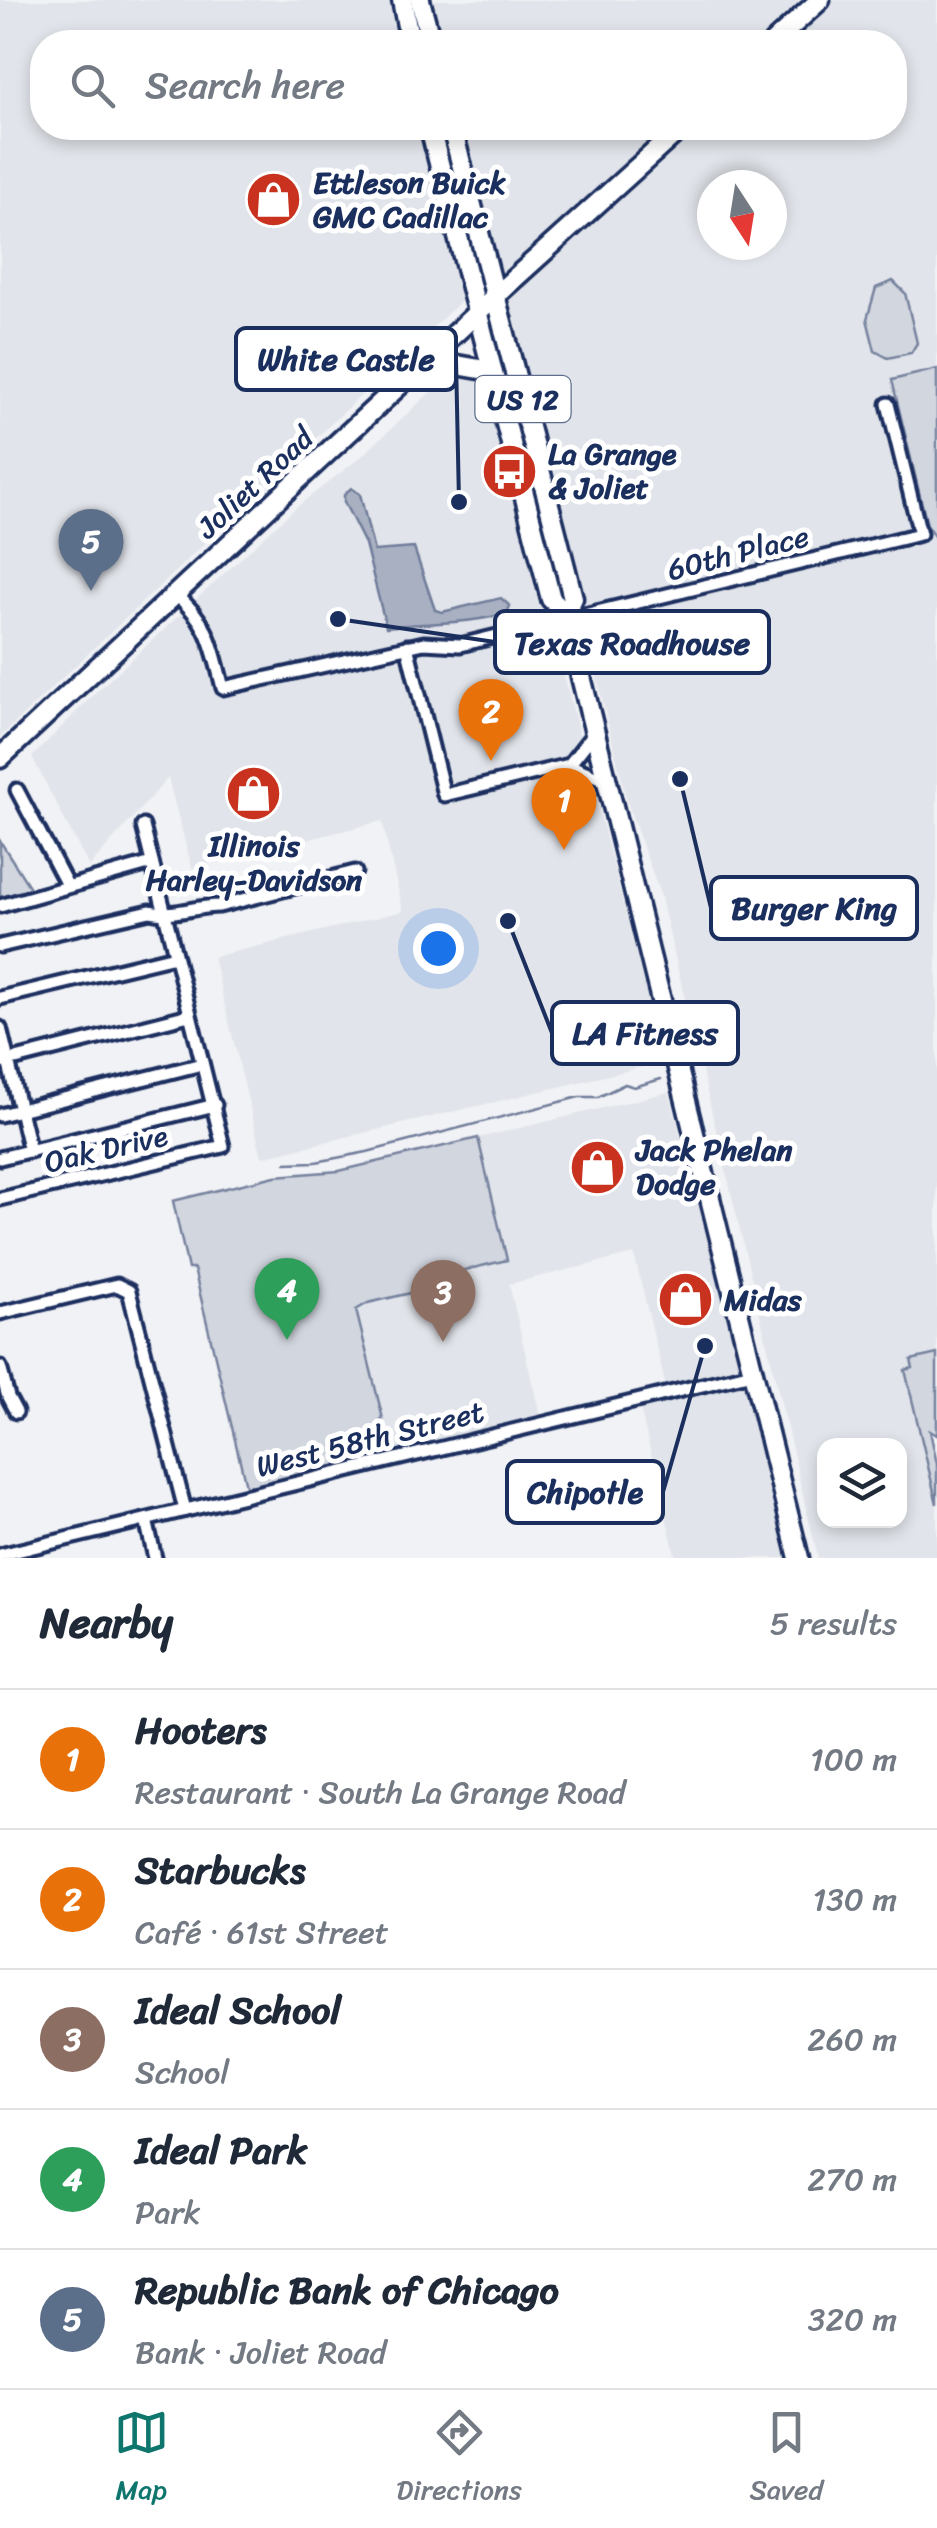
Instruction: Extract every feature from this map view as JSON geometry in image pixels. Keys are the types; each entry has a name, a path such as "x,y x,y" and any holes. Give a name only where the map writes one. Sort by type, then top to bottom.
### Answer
{"main road":[{"path":"402,0 408,30"},
{"path":"420,0 428,30"},
{"path":"787,30 820,0"},
{"name":"US 12","path":"433,140 551,599 566,617 798,1558"},
{"name":"US 12","path":"455,140 573,598 566,617"},
{"name":"Joliet Road","path":"0,758 668,140"},
{"path":"419,370 457,365 480,366 491,371"}],"street":[{"name":"60th Place","path":"176,594 208,628 222,688 407,646 443,642 460,645 920,534 888,404"},
{"path":"407,646 444,795 570,765 607,781"},
{"path":"570,765 595,732"},
{"path":"17,790 67,885"},
{"path":"0,1158 215,1104 143,826"},
{"path":"0,906 152,864"},
{"path":"0,946 150,911 165,915 200,906 219,906 355,872"},
{"path":"0,998 175,956"},
{"path":"4,1062 190,1016"},
{"path":"0,1028 4,1062 30,1151"},
{"path":"0,1115 202,1064"},
{"name":"Oak Drive","path":"0,1200 224,1146 215,1104"},
{"path":"0,1313 124,1286 132,1297 185,1510"},
{"path":"0,1366 16,1412"},
{"name":"West 58th Street","path":"0,1555 752,1373"},
{"path":"146,1520 156,1558"}],"shaded area":[{"path":"0,0 392,0 399,30 30,30 30,140 425,140 463,299 0,737"},
{"path":"428,0 808,0 774,30 435,30"},
{"path":"824,0 937,0 937,369 892,381 929,527 937,541 937,1354 912,1360 913,1368 905,1371 937,1504 937,1558 818,1558 660,894 628,805 588,642 588,630 596,622 569,617 493,303 672,140 907,140 907,30 791,30"},
{"path":"462,140 655,140 498,283"},
{"path":"893,281 905,293 917,343 911,353 888,358 875,351 867,319 876,288"},
{"path":"937,369 937,541 927,525 892,380"},
{"path":"451,373 481,374 490,389 664,1062 262,1157 213,957 403,911 382,821 192,868 168,778 89,867 32,757 94,694 294,509 362,456"},
{"path":"0,841 34,894 0,904"},
{"path":"669,1092 738,1367 666,1387 634,1254 509,1284 541,1419 381,1458 375,1431 383,1418 356,1310 368,1303 415,1292 452,1273 507,1260 478,1138"},
{"path":"478,1138 507,1260 452,1273 415,1292 368,1303 356,1310 383,1419 376,1424 381,1458 247,1490 194,1269 188,1269 173,1201 275,1176 339,1171"},
{"path":"937,1354 937,1435 930,1431 937,1464 937,1504 905,1370 913,1368 911,1360"},
{"path":"748,1378 792,1558 676,1558 639,1404"}],"water":[{"path":"351,488 360,494 374,551 414,548 435,610 442,612 501,598 510,606 507,613 386,627 365,544 344,502 344,495"}],"waterway":[{"path":"286,1163 316,1162 367,1152 579,1097 598,1097 625,1084 634,1087 661,1079"}],"place":[{"name":"Ettleson Buick GMC Cadillac","path":"274,200"},
{"name":"La Grange & Joliet","path":"509,471"},
{"name":"White Castle","path":"459,502"},
{"name":"Republic Bank of Chicago","path":"91,591"},
{"name":"Texas Roadhouse","path":"338,619"},
{"name":"Starbucks","path":"491,761"},
{"name":"Burger King","path":"680,779"},
{"name":"Illinois Harley-Davidson","path":"254,793"},
{"name":"Hooters","path":"564,850"},
{"name":"LA Fitness","path":"508,921"},
{"name":"Jack Phelan Dodge","path":"597,1167"},
{"name":"Midas","path":"685,1300"},
{"name":"Ideal Park","path":"287,1340"},
{"name":"Ideal School","path":"443,1342"},
{"name":"Chipotle","path":"705,1346"}]}
